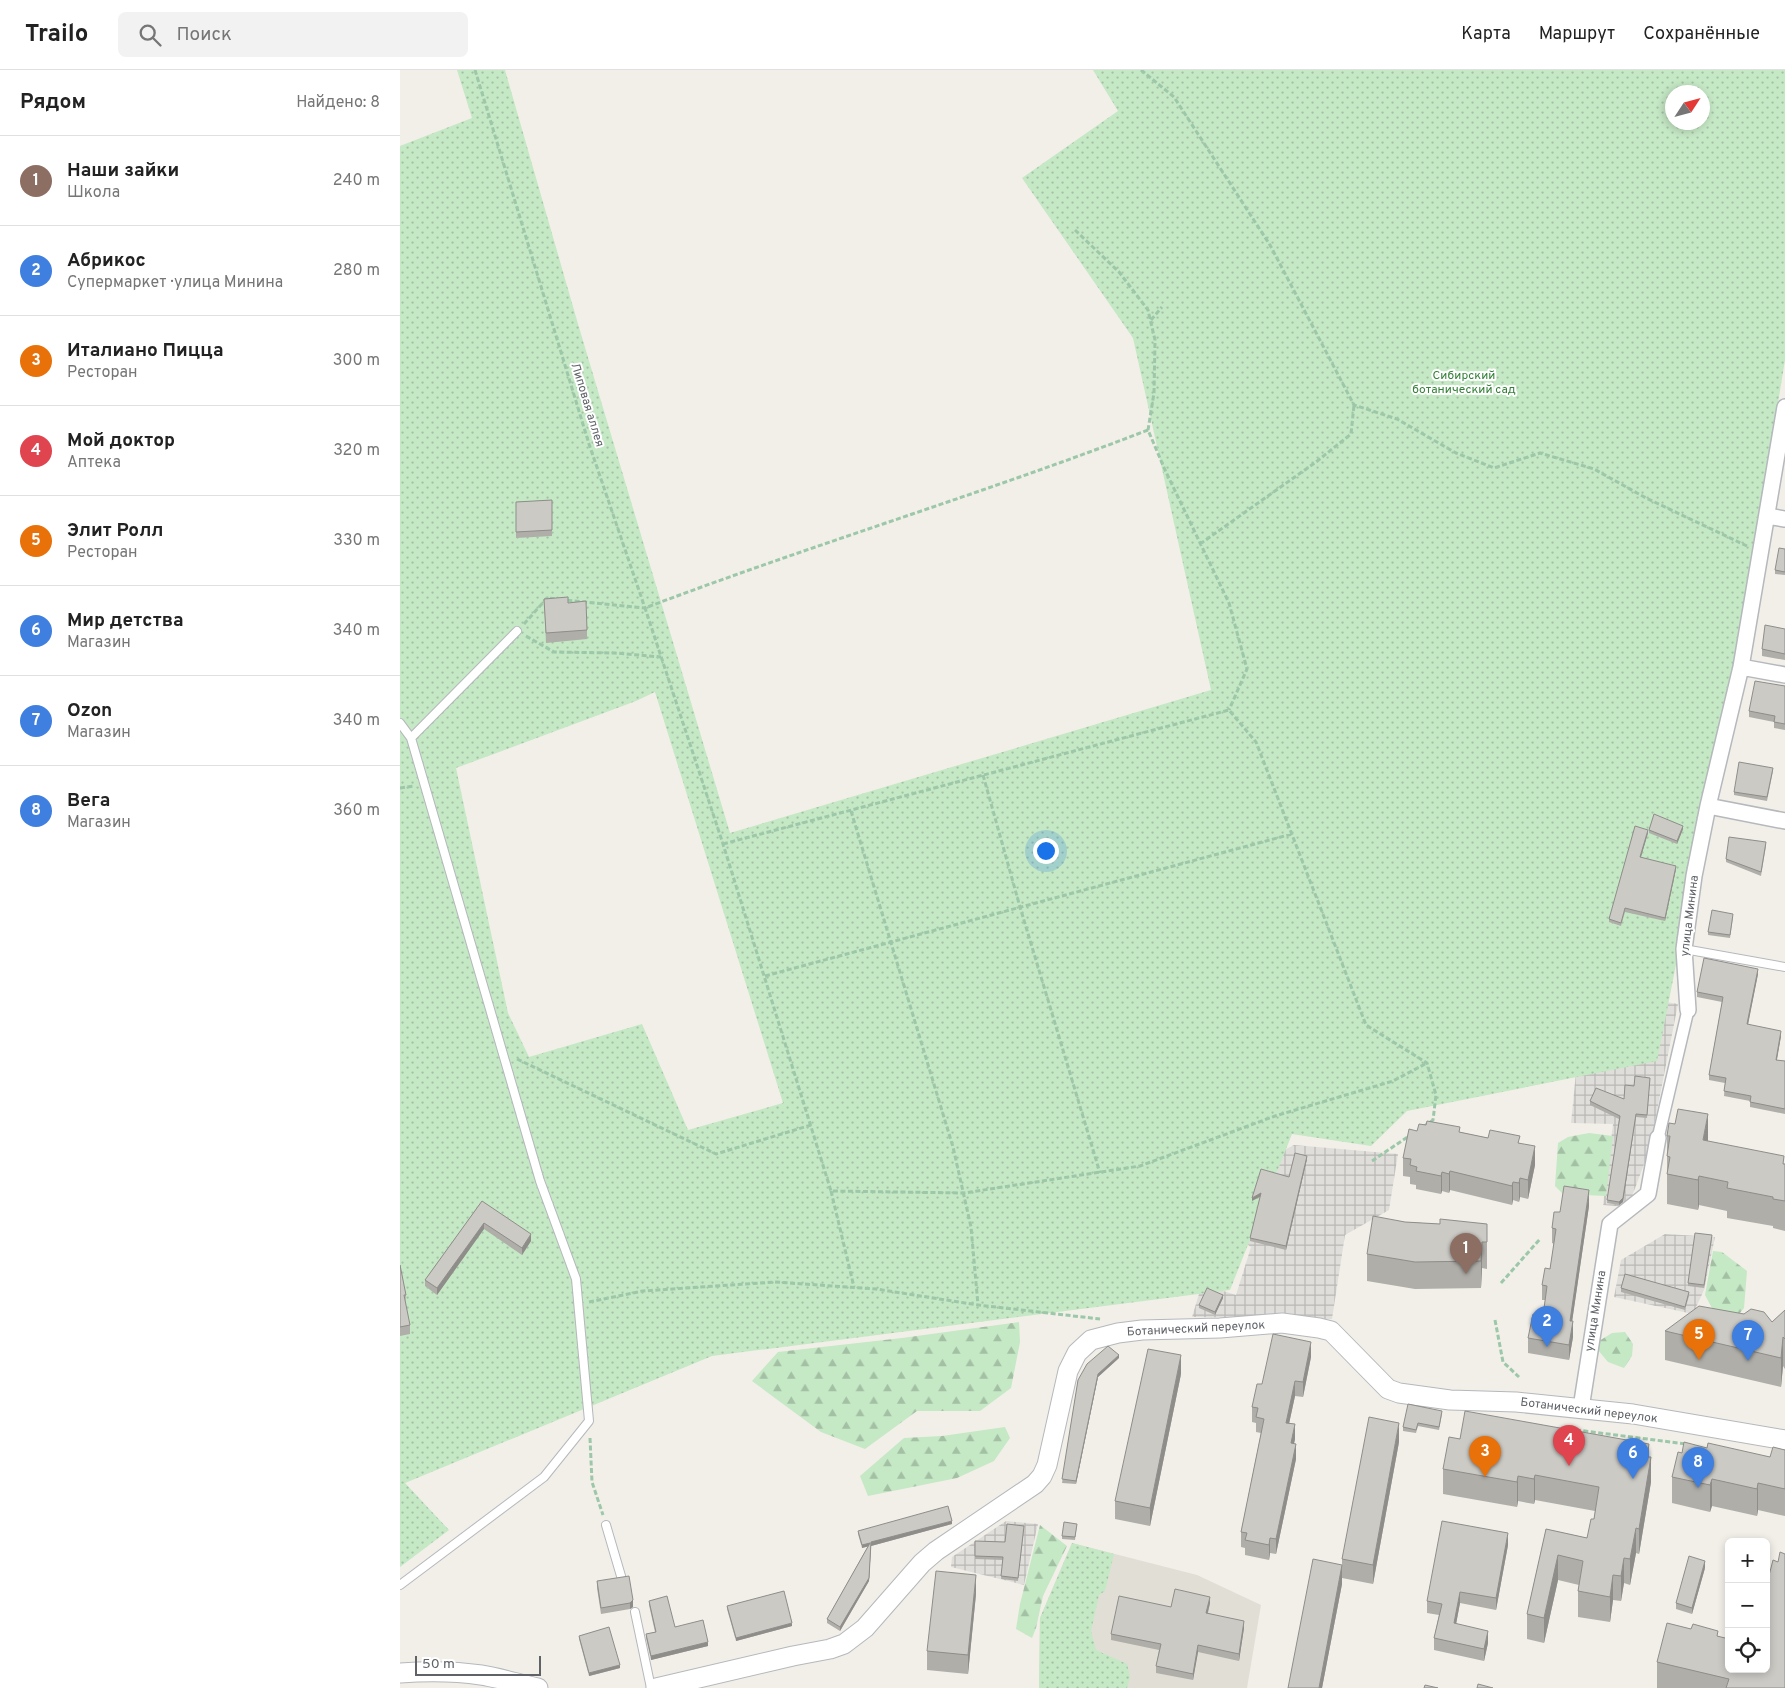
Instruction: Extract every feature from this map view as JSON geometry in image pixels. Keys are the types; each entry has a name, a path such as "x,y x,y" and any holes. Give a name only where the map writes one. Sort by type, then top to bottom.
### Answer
{"street":[{"name":"улица Минина","path":"1581,1408 1610,1224 1648,1194 1658,1138 1688,1010 1684,948 1694,876 1708,806 1741,666 1785,407"},
{"path":"1767,516 1785,520"},
{"path":"1741,666 1785,675"},
{"path":"1708,806 1785,820"},
{"name":"Ботанический переулок","path":"656,1688 830,1649 844,1644 866,1628 922,1563 936,1551 1035,1484 1042,1476 1047,1465 1068,1371 1077,1353 1091,1340 1118,1334 1142,1330 1220,1328 1282,1323 1319,1328 1331,1331 1388,1389 1399,1393 1450,1400 1516,1402 1633,1414 1785,1440"},
{"path":"400,1673 457,1672 483,1675 538,1688"}],"lane":[{"path":"411,738 517,631"},
{"path":"400,723 411,738 540,1181 576,1279 590,1421 544,1477 400,1585"},
{"path":"1684,948 1785,967"},
{"path":"606,1525 621,1576"},
{"path":"635,1612 651,1688"}],"path":[{"name":"Липовая аллея","path":"475,70 589,444 645,608 765,976 831,1191 854,1288"},
{"path":"1141,70 1174,97 1270,245 1354,404 1351,434 1316,462 1200,544"},
{"path":"1075,230 1119,272 1148,310 1155,340 1154,393 1148,430 1229,604 1247,669 1229,710"},
{"path":"1151,321 1162,308"},
{"path":"1354,404 1397,419 1456,453 1494,468 1540,453 1594,469 1646,498 1736,542 1761,550"},
{"path":"661,657 615,653 554,652 517,631 547,598 645,608 721,579 1064,462 1148,430"},
{"path":"723,844 1229,710"},
{"path":"1229,710 1256,742 1366,1024 1427,1063 1436,1095 1434,1120 1418,1130"},
{"path":"983,775 1020,907 1100,1173"},
{"path":"851,810 953,1147 971,1227 978,1305"},
{"path":"765,976 1292,834"},
{"path":"502,1052 716,1154 811,1125"},
{"path":"831,1191 964,1193 1140,1166 1275,1116 1393,1081 1427,1063"},
{"path":"1372,1161 1410,1135"},
{"path":"1501,1283 1540,1239"},
{"path":"579,1304 643,1291 775,1282 876,1289 978,1305 1104,1319"},
{"path":"1496,1320 1503,1362 1519,1377"},
{"path":"590,1421 592,1482 606,1525"},
{"path":"1554,1428 1689,1444"}],"shaded area":[{"path":"1649,999 1678,1004 1649,1151 1628,1207 1603,1205 1613,1124 1571,1123 1576,1072"},
{"path":"1294,1145 1398,1154 1389,1210 1345,1235 1332,1319 1192,1317 1202,1284 1236,1295 1251,1247 1214,1221 1198,1194"},
{"path":"1665,1234 1715,1237 1704,1290 1693,1314 1614,1297 1621,1260"},
{"path":"1006,1521 1038,1524 1024,1585 951,1567 952,1557"},
{"path":"1072,1543 1197,1575 1261,1605 1247,1688 1039,1688 1040,1618"}],"green space":[{"name":"Сибирский ботанический сад","path":"457,70 505,70 578,324 730,833 1211,690 1133,338 1022,178 1118,111 1093,70 1785,70 1785,360 1735,665 1657,1061 1407,1111 1371,1146 1292,1134 1230,1290 712,1356 405,1483 449,1530 400,1567 400,146 472,118","holes":["655,692 783,1103 688,1130 642,1024 529,1057 508,1013 456,768 636,701"]},
{"path":"1589,1133 1613,1136 1606,1196 1563,1194 1555,1186 1558,1143 1568,1137"},
{"path":"1713,1251 1722,1252 1747,1271 1744,1308 1735,1319 1714,1312 1705,1295"},
{"path":"1019,1322 1020,1342 1011,1388 980,1411 917,1411 865,1449 821,1432 752,1381 778,1352"},
{"path":"1625,1332 1633,1344 1632,1356 1624,1368 1608,1362 1598,1350 1599,1341 1612,1333"},
{"path":"1005,1427 1010,1438 994,1461 957,1478 868,1496 860,1476 904,1438 942,1436"},
{"path":"1040,1525 1067,1546 1043,1596 1032,1638 1016,1629 1020,1604"},
{"path":"1072,1543 1114,1554 1105,1591 1099,1595 1091,1631 1096,1650 1127,1664 1130,1677 1127,1688 1039,1688 1040,1618"}],"building":[{"path":"552,500 552,530 516,532 516,502"},
{"path":"1779,548 1785,549 1785,572 1775,570"},
{"path":"568,597 568,603 586,601 587,630 546,633 544,599"},
{"path":"1765,625 1785,629 1785,654 1762,649"},
{"path":"1755,681 1785,686 1785,724 1774,722 1775,716 1749,711"},
{"path":"1739,762 1773,768 1767,797 1734,792"},
{"path":"1654,814 1683,826 1677,841 1649,830"},
{"path":"1635,826 1648,830 1640,857 1676,866 1665,918 1625,908 1621,923 1609,919"},
{"path":"1729,837 1766,842 1761,872 1726,859"},
{"path":"1712,910 1733,914 1730,935 1708,932"},
{"path":"1704,958 1758,969 1747,1024 1781,1031 1776,1060 1785,1061 1785,1109 1750,1102 1751,1096 1724,1091 1726,1078 1709,1075 1723,997 1697,992"},
{"path":"1635,1076 1650,1078 1647,1115 1636,1114 1623,1198 1619,1202 1607,1200 1620,1116 1590,1101 1596,1088 1624,1099 1625,1085 1634,1086"},
{"path":"1678,1109 1708,1114 1703,1140 1784,1156 1785,1201 1727,1188 1728,1182 1699,1176 1698,1180 1667,1174 1670,1157 1667,1156 1670,1136 1667,1136 1669,1123 1675,1124"},
{"path":"1427,1121 1460,1127 1459,1132 1488,1138 1490,1130 1520,1136 1518,1143 1535,1146 1528,1180 1520,1178 1519,1183 1513,1182 1512,1186 1450,1171 1449,1174 1442,1172 1441,1176 1416,1171 1417,1167 1410,1165 1411,1159 1403,1158 1409,1129 1417,1131 1419,1124 1426,1125"},
{"path":"1295,1153 1307,1156 1286,1246 1250,1238 1261,1193 1252,1198 1261,1169 1289,1177"},
{"path":"1564,1186 1589,1190 1570,1321 1573,1321 1569,1345 1528,1338 1533,1314 1543,1316 1547,1286 1542,1285 1545,1268 1550,1269 1556,1229 1552,1228 1554,1212 1560,1212"},
{"path":"482,1201 531,1234 522,1248 484,1223 437,1288 425,1280"},
{"path":"1373,1216 1405,1222 1440,1224 1440,1219 1487,1224 1487,1242 1482,1242 1481,1261 1415,1262 1367,1254"},
{"path":"1695,1233 1712,1235 1704,1285 1688,1283"},
{"path":"400,1265 410,1325 400,1327"},
{"path":"1625,1274 1689,1292 1685,1307 1621,1288"},
{"path":"1207,1288 1223,1295 1215,1312 1199,1305"},
{"path":"1699,1306 1744,1314 1751,1309 1764,1312 1772,1322 1785,1310 1785,1339 1783,1337 1781,1358 1665,1331"},
{"path":"1273,1334 1311,1342 1303,1382 1295,1381 1286,1423 1295,1424 1291,1443 1296,1444 1276,1539 1270,1538 1269,1545 1245,1540 1247,1533 1241,1532 1264,1419 1256,1417 1258,1408 1252,1407 1257,1384 1262,1384"},
{"path":"1108,1346 1119,1355 1098,1374 1076,1481 1062,1479 1078,1380 1087,1364"},
{"path":"1148,1349 1181,1355 1150,1508 1115,1501"},
{"path":"1408,1404 1442,1411 1439,1427 1418,1423 1416,1430 1403,1427"},
{"path":"1465,1411 1649,1444 1647,1457 1651,1457 1639,1529 1636,1528 1630,1559 1624,1558 1621,1576 1613,1575 1610,1597 1578,1591 1583,1561 1558,1555 1544,1618 1527,1614 1546,1529 1587,1538 1591,1519 1594,1519 1599,1487 1535,1475 1534,1479 1518,1476 1517,1482 1443,1469 1449,1437 1460,1439"},
{"path":"1369,1417 1399,1423 1373,1565 1342,1559"},
{"path":"1684,1442 1707,1448 1708,1443 1770,1457 1773,1447 1785,1450 1785,1489 1758,1483 1757,1489 1712,1479 1710,1485 1672,1477 1678,1452 1682,1453"},
{"path":"948,1506 952,1521 871,1542 869,1578 840,1627 827,1619 870,1543 862,1545 858,1531"},
{"path":"1442,1521 1508,1533 1496,1598 1460,1592 1454,1623 1488,1631 1484,1649 1434,1638 1442,1604 1427,1601"},
{"path":"1064,1522 1077,1524 1075,1537 1062,1536"},
{"path":"1007,1524 1024,1526 1018,1578 1001,1576 1003,1557 975,1556 975,1541 1005,1542"},
{"path":"1780,1552 1785,1554 1785,1688 1726,1688 1729,1679 1657,1662 1667,1623 1691,1629 1693,1624 1718,1631 1717,1636 1725,1638 1725,1673 1770,1673 1770,1572 1773,1560 1778,1562"},
{"path":"1689,1556 1705,1561 1692,1608 1676,1603"},
{"path":"1313,1559 1342,1565 1319,1688 1288,1688"},
{"path":"936,1571 976,1575 968,1655 927,1651"},
{"path":"629,1576 633,1600 630,1603 601,1608 597,1581"},
{"path":"1175,1589 1210,1597 1206,1613 1244,1621 1239,1654 1198,1645 1193,1674 1156,1666 1161,1644 1111,1634 1119,1596 1171,1607"},
{"path":"784,1591 792,1623 736,1638 727,1606"},
{"path":"667,1596 675,1627 703,1620 708,1642 651,1656 646,1634 656,1632 649,1601"},
{"path":"609,1627 620,1665 589,1673 579,1636"},
{"path":"1478,1684 1493,1688 1477,1688"},
{"path":"1425,1685 1438,1688 1424,1688"}],"place":[{"name":"Наши зайки","path":"1466,1274"},
{"name":"Абрикос","path":"1547,1347"},
{"name":"Элит Ролл","path":"1699,1360"},
{"name":"Ozon","path":"1748,1361"},
{"name":"Мой доктор","path":"1569,1466"},
{"name":"Италиано Пицца","path":"1485,1477"},
{"name":"Мир детства","path":"1633,1479"},
{"name":"Вега","path":"1698,1488"}]}
